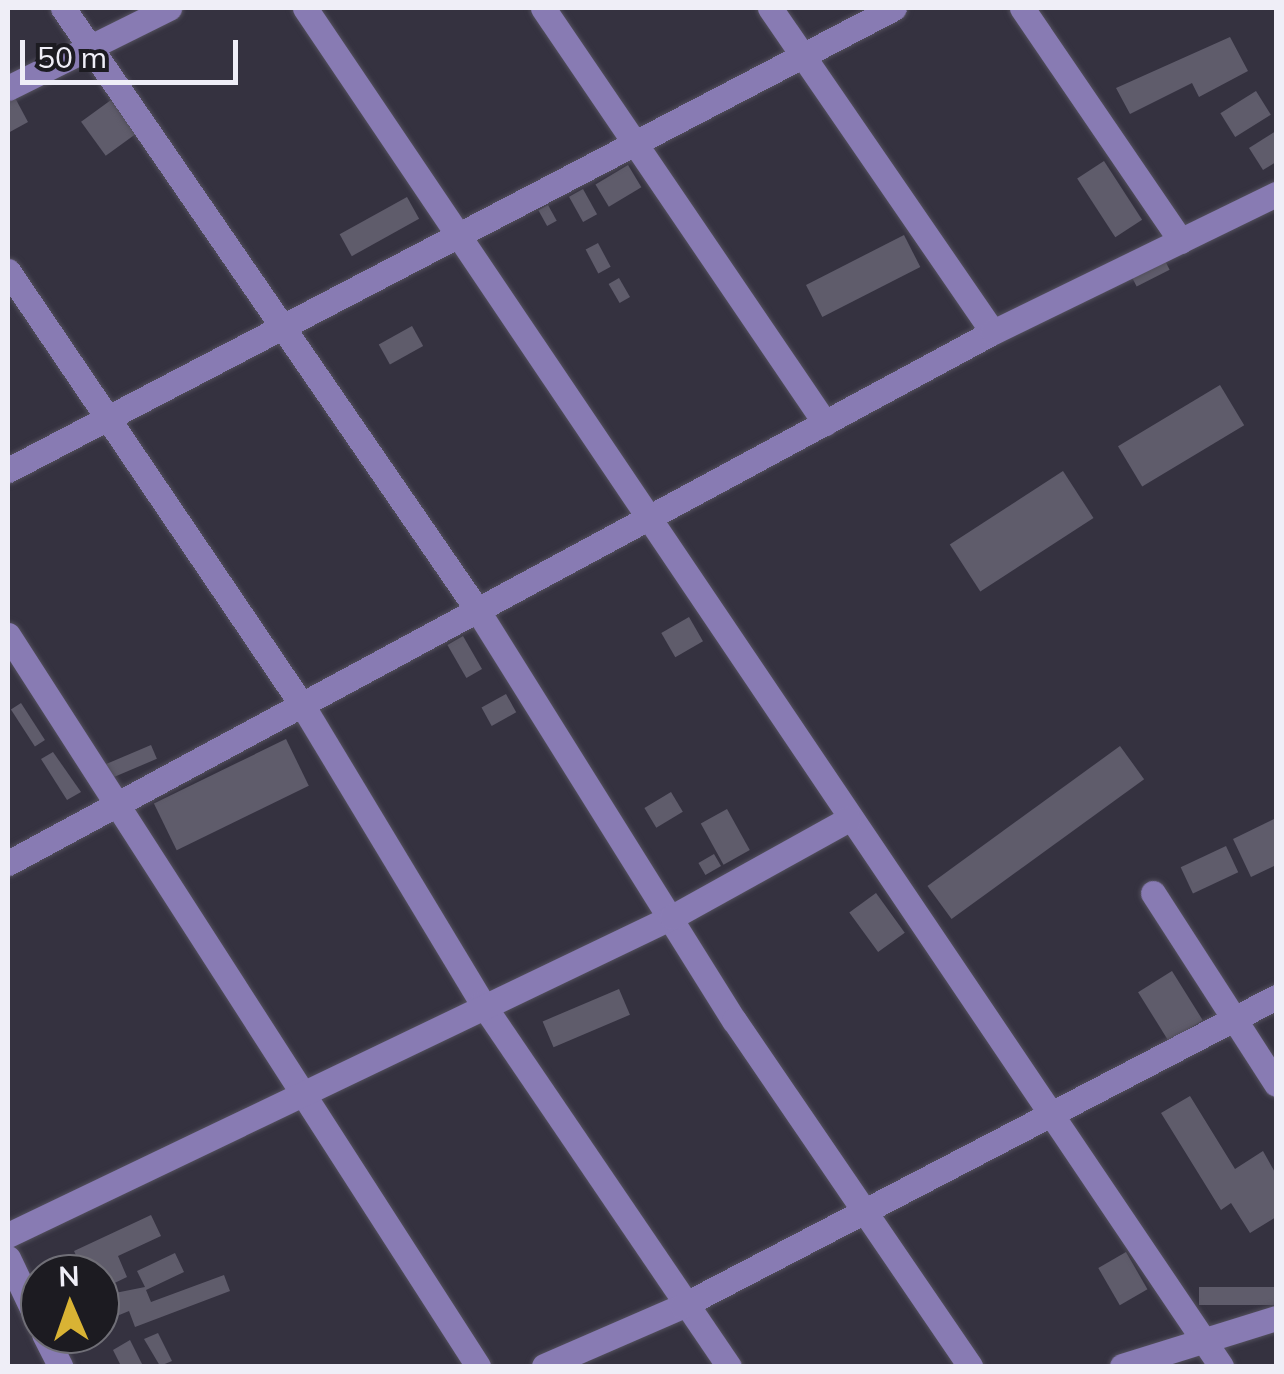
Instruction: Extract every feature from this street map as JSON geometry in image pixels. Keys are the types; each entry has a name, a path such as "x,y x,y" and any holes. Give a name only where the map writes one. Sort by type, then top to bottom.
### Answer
{"street":[{"path":"63,8 478,610 672,917 870,1208 970,1366"},
{"path":"8,88 169,8"},
{"path":"305,8 1047,1118 1221,1366"},
{"path":"542,8 637,141 825,423"},
{"path":"770,8 994,332"},
{"path":"8,470 280,324 804,58 894,8"},
{"path":"1022,8 1181,241"},
{"path":"8,863 121,810 478,610 646,523 994,332 1276,194"},
{"path":"8,271 304,708 482,1002 682,1306 728,1366"},
{"path":"8,635 298,1096 478,1366"},
{"path":"8,1235 298,1096 482,1002 672,917 850,819"},
{"path":"1154,893 1276,1084"},
{"path":"544,1366 682,1306 1276,997"},
{"path":"8,1258 20,1283"},
{"path":"1122,1366 1276,1318"}],"building":[{"path":"1230,37 1248,71 1199,97 1192,83 1130,114 1116,88"},
{"path":"1256,91 1271,115 1235,137 1220,113"},
{"path":"13,94 28,122 8,133 8,96"},
{"path":"111,100 136,134 106,156 81,122"},
{"path":"1276,131 1276,162 1263,170 1249,148"},
{"path":"1104,161 1142,220 1115,237 1077,178"},
{"path":"628,165 641,187 609,207 595,185"},
{"path":"583,189 597,214 583,222 569,197"},
{"path":"407,197 419,219 352,256 340,234"},
{"path":"548,205 557,221 547,226 538,210"},
{"path":"904,235 920,267 822,317 806,285"},
{"path":"598,243 611,267 598,273 586,250"},
{"path":"1156,243 1170,270 1137,287 1123,260"},
{"path":"619,278 630,297 620,303 609,284"},
{"path":"412,326 423,346 390,365 379,344"},
{"path":"1220,385 1244,425 1142,487 1118,446"},
{"path":"1063,471 1093,518 980,591 950,545"},
{"path":"689,617 703,641 675,657 661,633"},
{"path":"463,636 482,669 466,678 447,645"},
{"path":"506,694 516,712 492,726 482,708"},
{"path":"21,703 45,740 35,746 11,710"},
{"path":"286,739 309,786 177,850 154,803"},
{"path":"151,745 157,759 110,779 104,765"},
{"path":"1120,746 1144,779 952,919 927,886"},
{"path":"53,752 81,792 67,800 41,759"},
{"path":"671,792 683,812 656,828 644,808"},
{"path":"727,809 750,850 724,865 701,824"},
{"path":"1276,818 1276,865 1251,877 1233,839"},
{"path":"1226,846 1238,872 1193,893 1181,867"},
{"path":"714,854 721,866 705,875 698,863"},
{"path":"876,893 905,933 878,952 849,912"},
{"path":"1172,971 1203,1020 1169,1041 1138,992"},
{"path":"619,989 630,1015 554,1047 543,1021"},
{"path":"1190,1096 1235,1169 1263,1151 1276,1174 1276,1217 1250,1233 1231,1203 1221,1210 1161,1113"},
{"path":"151,1215 161,1236 120,1255 74,1251"},
{"path":"1126,1252 1148,1289 1120,1305 1098,1268"},
{"path":"175,1253 184,1272 146,1290 151,1302 224,1275 230,1291 135,1327 129,1311 120,1315 120,1292 145,1287 137,1271"},
{"path":"120,1261 127,1277 120,1280"},
{"path":"1199,1287 1276,1287 1276,1305 1199,1305"},
{"path":"158,1333 172,1361 160,1366 144,1339"},
{"path":"130,1340 143,1366 121,1366 115,1354 120,1354 120,1346"}]}
